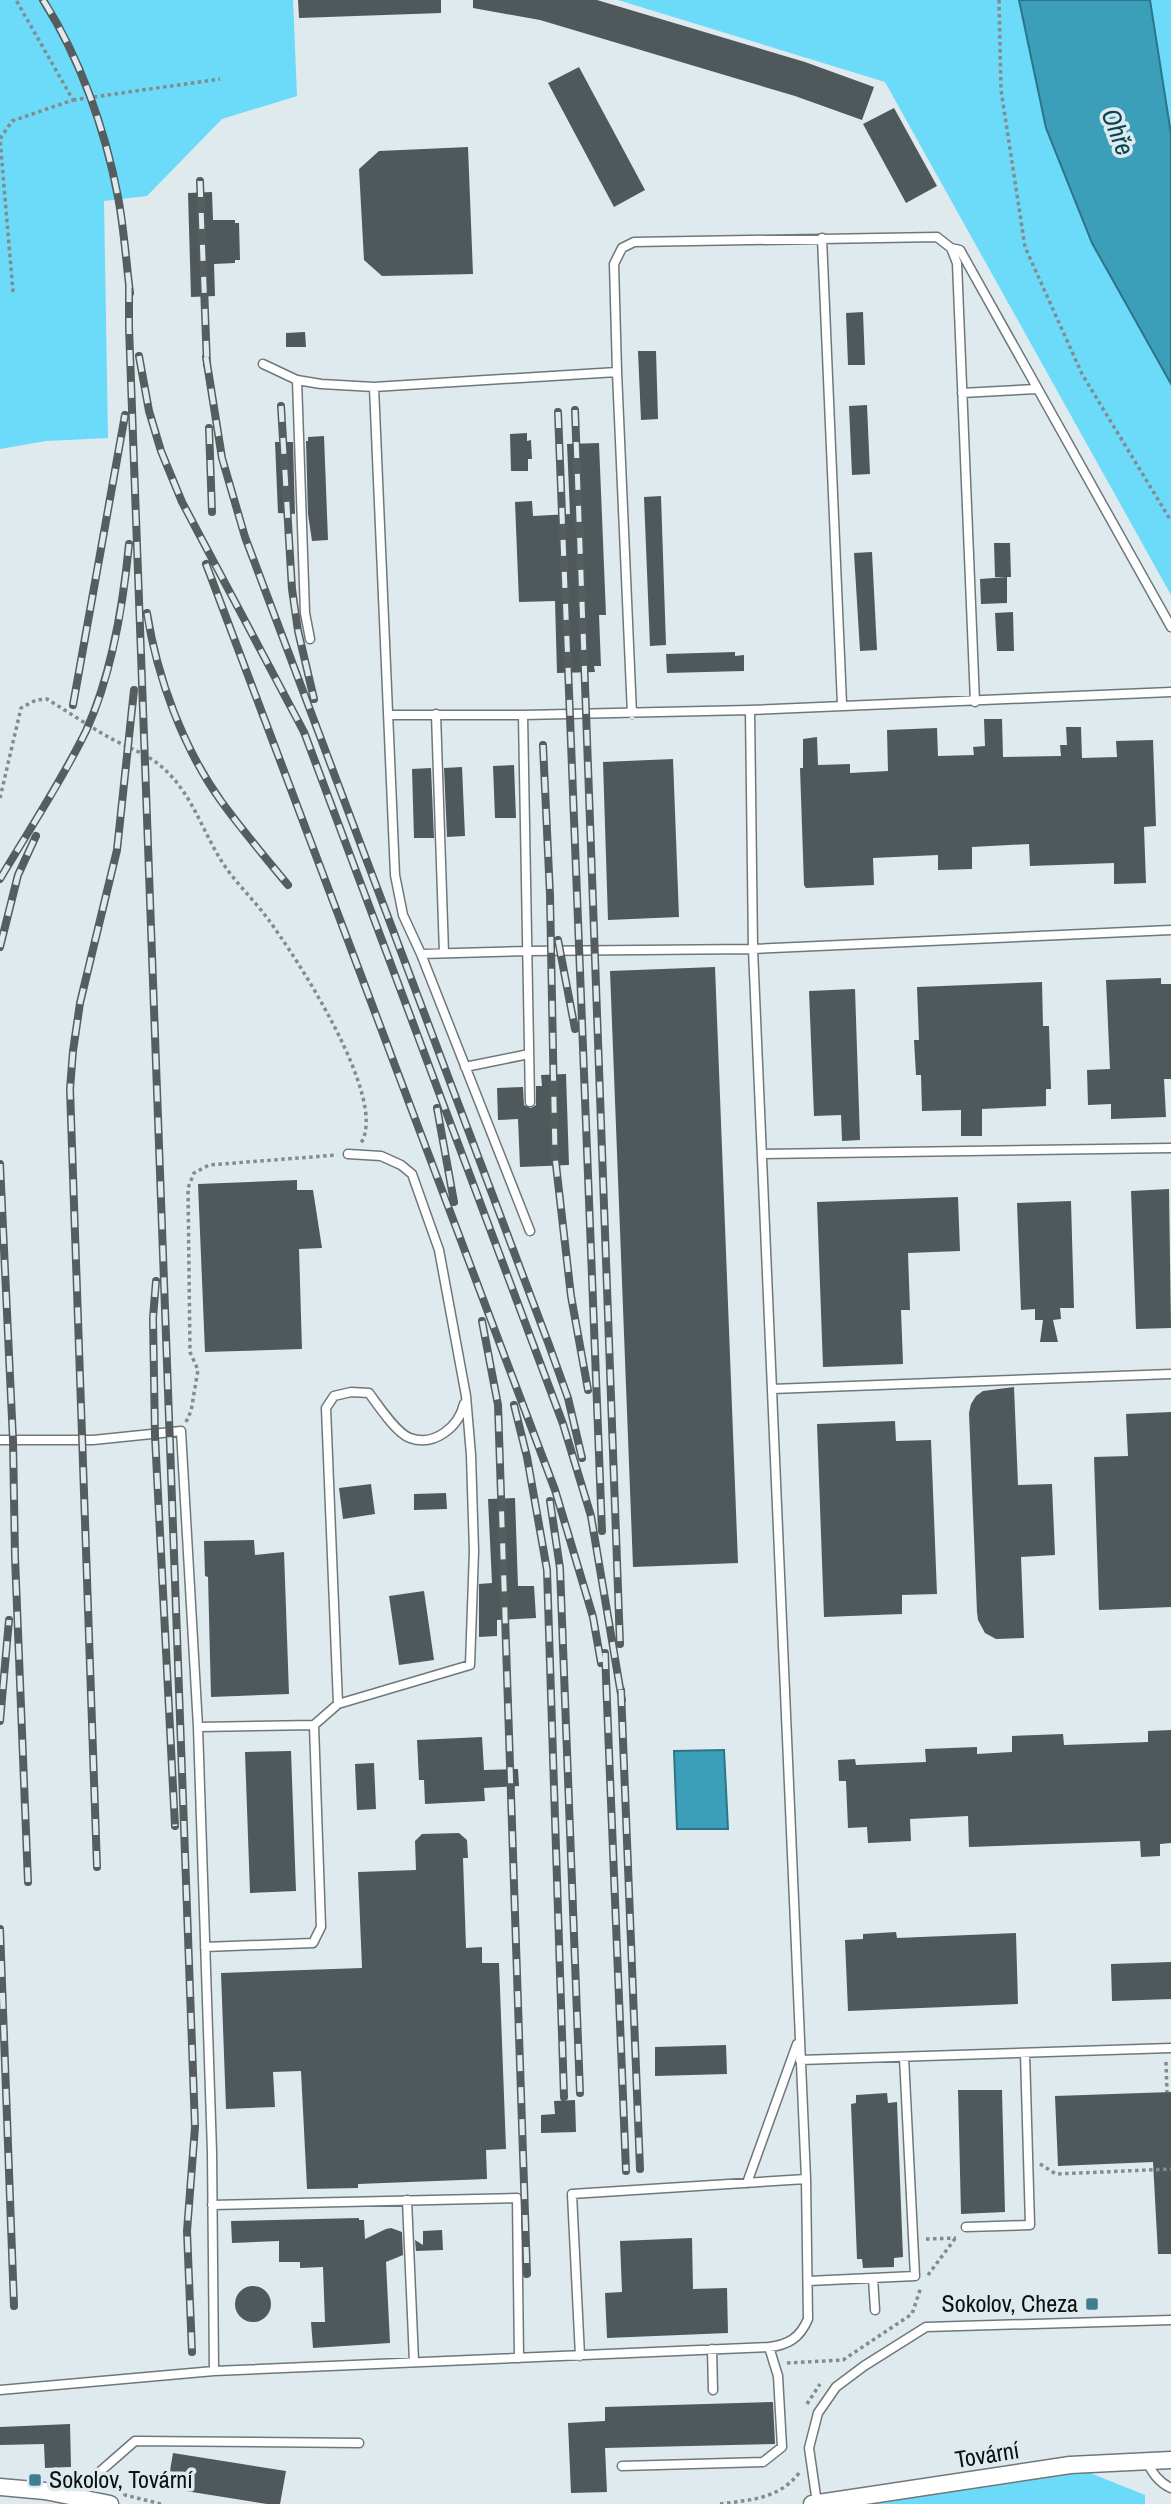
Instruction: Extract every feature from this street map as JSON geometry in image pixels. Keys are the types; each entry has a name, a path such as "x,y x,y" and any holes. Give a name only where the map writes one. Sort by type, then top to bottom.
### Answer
{"street":[{"name":"Tovární","path":"811,2504 1070,2465 1171,2460"},
{"path":"0,2487 110,2504"}],"lane":[{"path":"632,713 614,264 622,248 634,242 937,237 951,248 960,250 1035,389 1171,628"},
{"path":"822,238 842,704"},
{"path":"951,248 957,263 975,702"},
{"path":"263,364 297,380 374,387 617,372"},
{"path":"297,380 305,613 310,639"},
{"path":"374,387 395,875 403,915 421,954 530,1231"},
{"path":"962,393 1035,389"},
{"path":"388,715 750,710 842,704 975,702 1171,691"},
{"path":"0,2390 214,2371 769,2347 785,2345 804,2329 808,2319 806,2179 754,950 750,710"},
{"path":"436,714 444,953"},
{"path":"523,715 530,1102"},
{"path":"421,954 754,950 1171,930"},
{"path":"465,1066 529,1054"},
{"path":"762,1154 1171,1148"},
{"path":"198,1727 314,1725 338,1704 470,1665 474,1551 471,1455 466,1396 439,1250 412,1174 401,1165 381,1156 348,1154"},
{"path":"772,1389 1171,1374"},
{"path":"338,1704 326,1409 334,1396 351,1392 369,1393 397,1428 410,1438 430,1439 448,1432 461,1415 466,1396"},
{"path":"0,1440 93,1440 181,1431 198,1727 212,2205 214,2371"},
{"path":"205,1947 313,1943 321,1927 314,1725"},
{"path":"747,2183 799,2037"},
{"path":"800,2060 1168,2048"},
{"path":"966,2227 1030,2225 1025,2053"},
{"path":"808,2281 915,2276 904,2057"},
{"path":"580,2356 572,2194 806,2179"},
{"path":"212,2205 517,2198 519,2358"},
{"path":"407,2200 414,2361"},
{"path":"873,2278 875,2310"},
{"path":"817,2503 809,2448 818,2413 836,2387 864,2366 926,2328 1171,2320"},
{"path":"622,2466 763,2462 782,2447 778,2376 769,2347"},
{"path":"712,2349 713,2390"},
{"path":"64,2495 95,2476 135,2441 359,2443"},
{"path":"1146,2461 1154,2475 1171,2488"}],"path":[{"path":"16,0 73,100"},
{"path":"999,0 1002,90 1025,247 1082,374 1171,521"},
{"path":"13,292 1,139 12,121 73,100 220,79"},
{"path":"0,798 21,708 36,700 47,699 109,737 157,762 184,790 224,865 267,918 305,974 347,1054 364,1094 367,1120 363,1140 348,1154 209,1165 194,1172 188,1188 190,1352 198,1370 191,1411 181,1431"},
{"path":"1167,2092 1168,2048"},
{"path":"1028,2157 1056,2174 1171,2169"},
{"path":"913,2239 956,2238"},
{"path":"844,2367 855,2360"},
{"path":"806,2407 816,2388 824,2381"},
{"path":"720,2504 763,2498 780,2490 791,2483 803,2463"},
{"path":"122,2487 125,2495 161,2504"}],"shaded area":[{"path":"0,0 293,0 297,96 222,119 147,196 104,201 108,438 46,441 0,449"},
{"path":"618,0 1019,0 1046,128 1092,243 1171,384 1171,595 885,82"},
{"path":"1150,0 1171,0 1171,134"},
{"path":"1070,2465 1145,2495 1145,2504 812,2504"}],"water":[{"name":"Ohře","path":"1019,0 1150,0 1171,134 1171,384 1092,243 1046,128"},
{"path":"724,1750 728,1829 677,1829 674,1751"}],"building":[{"path":"298,0 441,0 441,13 299,18"},
{"path":"473,0 597,0 805,62 874,87 862,120 795,96 540,20 473,8"},
{"path":"579,67 645,190 614,207 548,83"},
{"path":"894,108 937,186 906,203 863,124"},
{"path":"468,147 473,274 382,276 364,260 359,169 379,151"},
{"path":"212,192 213,220 235,220 235,223 239,223 240,260 235,260 235,263 214,264 215,296 191,297 188,193"},
{"path":"863,312 865,365 848,365 846,313"},
{"path":"305,332 306,347 286,347 286,333"},
{"path":"638,351 656,351 658,419 641,420"},
{"path":"867,405 870,474 852,475 849,406"},
{"path":"527,433 527,441 531,440 532,459 528,459 528,471 511,471 510,434"},
{"path":"324,436 328,540 312,541 308,514 306,441 308,437"},
{"path":"275,442 293,442 295,514 278,513"},
{"path":"599,443 606,615 599,615 601,666 594,666 595,672 557,673 555,601 519,602 515,502 532,501 533,516 570,514 567,444"},
{"path":"661,496 666,645 650,646 644,497"},
{"path":"994,543 1010,543 1011,577 995,577"},
{"path":"872,552 877,650 860,651 854,553"},
{"path":"1007,577 1007,603 981,604 980,579"},
{"path":"1013,612 1014,651 997,651 995,613"},
{"path":"735,652 735,656 744,655 744,671 667,673 666,654"},
{"path":"984,719 1002,719 1003,757 1061,756 1060,745 1067,745 1066,727 1081,727 1082,758 1117,757 1116,741 1153,740 1156,826 1144,827 1146,883 1114,884 1114,863 1030,866 1029,844 972,847 972,869 938,870 938,855 873,858 874,885 806,888 800,768 803,768 803,739 817,737 818,765 850,764 850,773 888,771 887,730 937,728 938,756 974,755 973,747 985,746"},
{"path":"673,759 679,917 608,920 603,762"},
{"path":"514,765 516,818 495,818 493,766"},
{"path":"462,767 465,836 447,837 444,768"},
{"path":"431,768 434,838 414,838 412,769"},
{"path":"715,967 738,1563 633,1567 610,971"},
{"path":"1161,978 1161,984 1171,984 1171,1079 1164,1079 1166,1117 1111,1119 1111,1104 1088,1105 1087,1070 1110,1069 1106,980"},
{"path":"1042,982 1043,1026 1049,1026 1051,1089 1046,1089 1046,1106 982,1109 982,1136 961,1136 961,1110 922,1111 921,1075 916,1075 914,1040 919,1040 917,987"},
{"path":"855,989 860,1140 842,1141 841,1115 814,1116 809,991"},
{"path":"566,1074 569,1165 520,1167 518,1119 498,1120 497,1088 523,1087 524,1105 531,1108 536,1105 536,1086 542,1086 541,1075"},
{"path":"297,1180 297,1190 313,1190 322,1248 299,1249 302,1349 205,1352 198,1184"},
{"path":"1169,1189 1171,1328 1136,1329 1131,1191"},
{"path":"958,1197 960,1251 908,1253 910,1310 901,1310 903,1364 823,1367 817,1202"},
{"path":"1071,1201 1074,1308 1060,1308 1061,1319 1053,1320 1058,1342 1040,1342 1043,1320 1035,1320 1035,1309 1021,1310 1017,1203"},
{"path":"1014,1387 1018,1485 1052,1484 1055,1555 1021,1557 1024,1638 996,1639 985,1633 977,1612 969,1413 976,1396 983,1391"},
{"path":"1171,1412 1171,1607 1099,1610 1094,1457 1128,1456 1126,1414"},
{"path":"895,1421 896,1441 931,1440 937,1594 902,1595 902,1614 824,1617 817,1424"},
{"path":"371,1484 375,1514 343,1519 339,1488"},
{"path":"446,1493 447,1509 414,1510 414,1494"},
{"path":"515,1498 518,1586 534,1586 536,1618 497,1620 497,1636 479,1637 479,1584 492,1583 488,1499"},
{"path":"254,1540 255,1555 284,1552 289,1694 211,1697 208,1577 205,1576 204,1541"},
{"path":"424,1591 434,1660 399,1665 389,1596"},
{"path":"1171,1730 1171,1843 1160,1844 1160,1856 1141,1857 1140,1841 969,1847 968,1816 910,1819 911,1841 868,1843 867,1827 848,1828 846,1781 839,1781 838,1760 855,1759 856,1765 926,1762 925,1749 977,1747 977,1754 1012,1752 1012,1736 1063,1734 1064,1745 1148,1742 1148,1731"},
{"path":"482,1737 484,1770 518,1769 519,1786 484,1788 485,1801 425,1804 424,1780 419,1780 417,1740"},
{"path":"291,1751 296,1891 250,1893 245,1752"},
{"path":"374,1763 376,1809 357,1810 355,1764"},
{"path":"459,1833 467,1840 468,1858 463,1858 466,1948 482,1947 482,1963 499,1963 506,2149 486,2150 487,2179 358,2184 358,2188 307,2189 301,2071 273,2072 275,2107 226,2109 221,1973 362,1968 358,1872 416,1870 415,1841 422,1834"},
{"path":"896,1932 897,1938 1016,1933 1018,2004 848,2011 845,1940 863,1939 863,1934"},
{"path":"1171,1962 1171,1999 1112,2001 1111,1964"},
{"path":"726,2045 727,2074 655,2076 655,2047"},
{"path":"958,2090 1002,2090 1005,2212 961,2214"},
{"path":"1171,2092 1171,2254 1158,2254 1153,2162 1058,2166 1055,2096"},
{"path":"887,2093 888,2103 897,2102 903,2257 894,2258 894,2267 863,2268 862,2259 857,2259 851,2104 856,2103 856,2095"},
{"path":"575,2100 576,2132 541,2133 541,2115 555,2114 554,2101"},
{"path":"364,2220 365,2239 391,2228 402,2232 403,2255 386,2262 390,2343 313,2348 311,2322 325,2322 323,2267 300,2268 300,2262 279,2262 279,2241 232,2243 231,2221"},
{"path":"442,2230 443,2250 416,2251 415,2240 423,2245 423,2231"},
{"path":"692,2238 693,2289 727,2288 728,2333 607,2338 605,2293 622,2292 620,2241"},
{"path":"253,2286 266,2291 271,2304 266,2317 253,2322 240,2317 235,2304 240,2291"},
{"path":"773,2402 775,2444 605,2448 607,2492 571,2493 568,2423 605,2421 605,2407"},
{"path":"70,2424 71,2467 45,2468 44,2444 0,2445 0,2427"},
{"path":"173,2453 286,2471 280,2504 167,2488"}],"railway":[{"path":"43,0 80,70 106,146 120,209 130,293"},
{"path":"200,181 207,365"},
{"path":"129,286 195,2127 187,2231 192,2352"},
{"path":"139,356 149,411 161,451 182,502 304,732 563,1424 591,1516 622,1700"},
{"path":"206,357 222,458 245,537 549,1345 568,1398 582,1458"},
{"path":"281,406 292,589 298,631 314,699"},
{"path":"575,410 620,1644"},
{"path":"558,412 602,1531"},
{"path":"73,705 125,415"},
{"path":"209,428 212,512"},
{"path":"0,879 66,769 95,709 115,640 129,544"},
{"path":"206,564 555,1490 593,1617 601,1663"},
{"path":"147,613 165,687 195,758 221,801 288,885"},
{"path":"97,1867 70,1089 80,1003 117,850 134,690"},
{"path":"543,745 550,895 555,1156 571,1296 588,1390"},
{"path":"0,947 18,875 36,836"},
{"path":"558,940 575,1029"},
{"path":"437,1108 454,1202"},
{"path":"0,1164 13,1440 28,1882"},
{"path":"156,1281 153,1318 155,1436 175,1826"},
{"path":"482,1321 498,1405 527,2274"},
{"path":"514,1405 527,1457 547,1570 564,2097"},
{"path":"550,1501 560,1568 580,2093"},
{"path":"0,1721 9,1620"},
{"path":"605,1653 626,2171"},
{"path":"621,1690 640,2169"},
{"path":"0,1929 14,2306"}],"place":[{"name":"Sokolov, Cheza","path":"1092,2304"},
{"name":"Sokolov, Tovární","path":"35,2480"}]}
